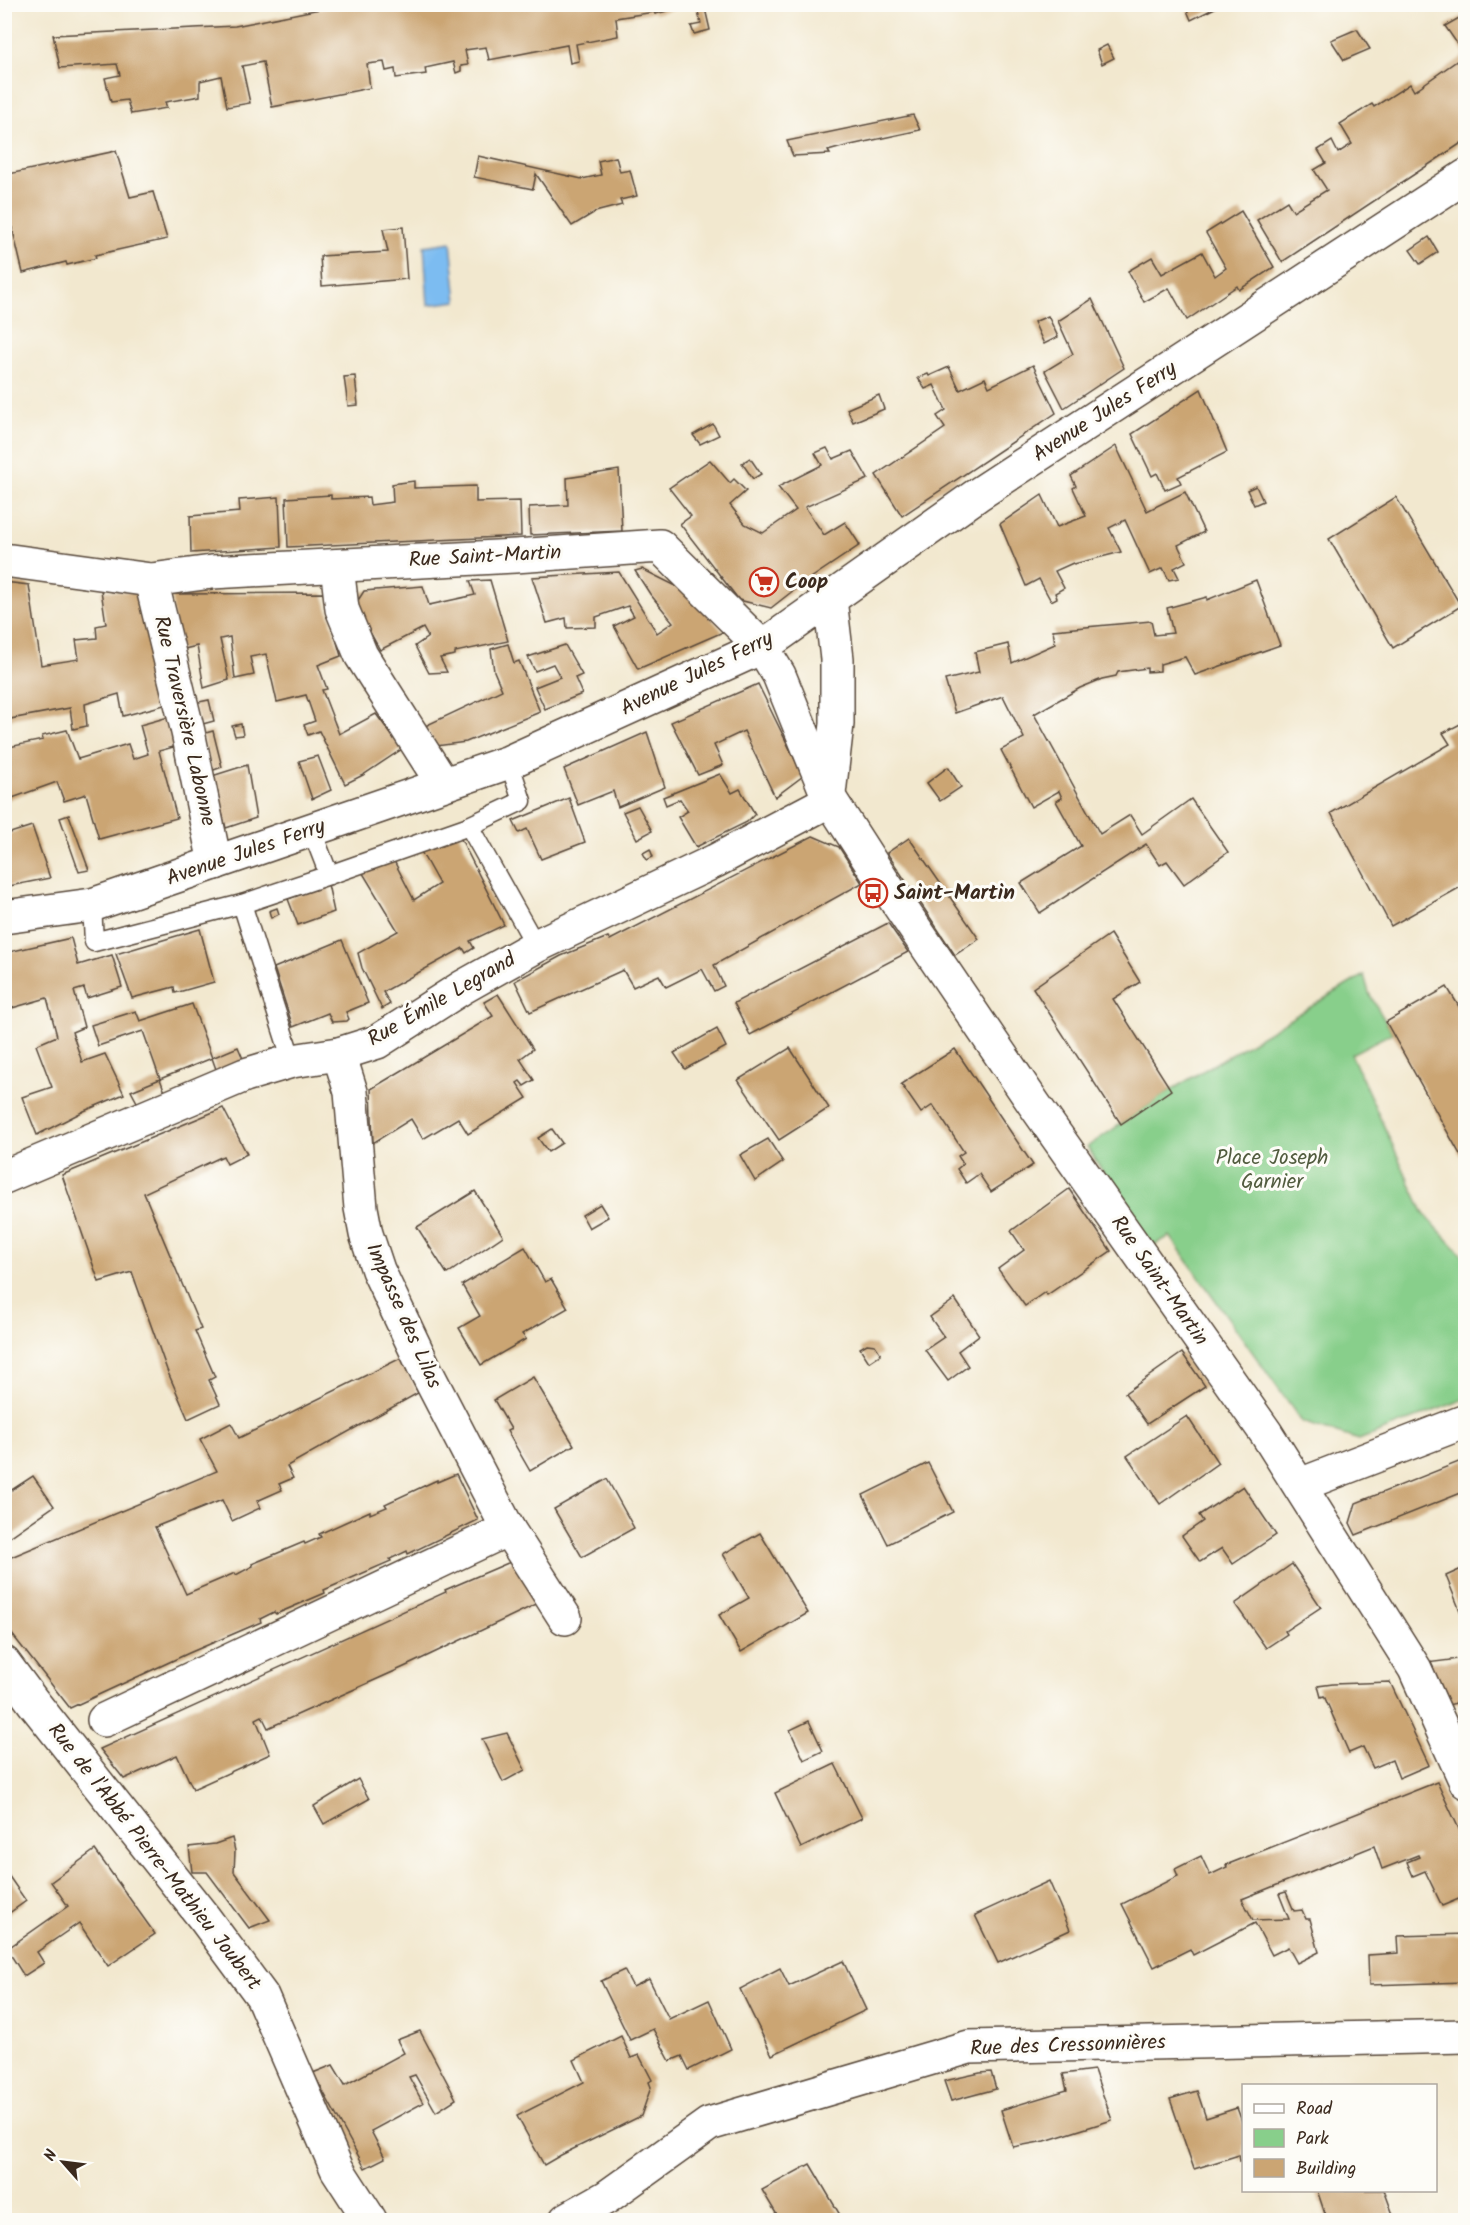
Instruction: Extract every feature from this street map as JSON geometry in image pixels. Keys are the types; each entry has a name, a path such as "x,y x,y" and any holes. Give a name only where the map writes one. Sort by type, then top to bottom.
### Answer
{"street":[{"name":"Avenue Jules Ferry","path":"4,918 92,905 509,762 762,647 976,495 1466,176"},
{"name":"Rue Saint-Martin","path":"4,560 151,580 212,572 660,546 762,647 779,675 828,795 884,883 1034,1104 1266,1433 1300,1485 1415,1669 1466,1782"},
{"path":"337,566 342,609 361,655 442,784"},
{"name":"Rue Traversière Labonne","path":"151,580 188,732 215,863"},
{"path":"828,795 837,724 837,659 830,599"},
{"name":"Rue Émile Legrand","path":"4,1177 245,1075 292,1061 339,1054 377,1042 463,987 536,946 715,861 821,806 828,795"},
{"name":"Impasse des Lilas","path":"339,1054 351,1092 361,1208 366,1234 375,1261 426,1371 508,1529 565,1618"},
{"path":"1300,1485 1466,1421"},
{"path":"104,1720 508,1529"},
{"name":"Rue de l'Abbé Pierre-Mathieu Joubert","path":"4,1663 205,1919 262,1996 337,2169 370,2220"},
{"name":"Rue des Cressonnières","path":"566,2220 607,2197 708,2124 969,2047 1466,2036"}],"lane":[{"path":"92,905 94,942 242,904 469,826 522,801 509,762"},
{"path":"469,826 536,946"},
{"path":"312,831 329,874"},
{"path":"242,904 292,1061"}],"green space":[{"name":"Place Joseph Garnier","path":"1364,975 1369,993 1392,1033 1351,1054 1424,1214 1465,1258 1465,1399 1359,1440 1302,1422 1170,1236 1151,1247 1087,1147 1171,1090"}],"water":[{"path":"451,242 457,301 428,305 424,246"}],"building":[{"path":"690,4 655,14 654,12 616,18 618,36 576,44 579,61 570,63 567,45 489,60 486,47 465,50 468,65 461,66 461,71 456,73 453,62 425,68 426,74 396,78 395,69 386,71 384,62 367,64 370,88 272,107 263,62 242,66 250,103 227,107 221,76 200,81 200,96 165,102 167,108 131,114 127,100 111,102 105,78 120,75 117,64 60,68 53,35 235,26 340,5"},
{"path":"696,4 704,4 710,30 694,34 691,26 701,24"},
{"path":"1194,4 1223,4 1191,20 1186,8"},
{"path":"1466,14 1466,140 1282,262 1257,220 1287,201 1293,211 1327,190 1314,170 1326,163 1318,150 1332,141 1338,153 1352,144 1340,124 1372,104 1374,107 1410,84 1414,91 1465,55 1445,26"},
{"path":"1357,29 1370,49 1344,60 1331,40"},
{"path":"1107,45 1114,58 1102,64 1097,50"},
{"path":"4,58 9,71 6,73 9,86 4,91"},
{"path":"913,115 920,130 846,146 828,151 830,154 793,156 787,141"},
{"path":"116,151 130,197 153,192 167,239 95,255 96,258 67,265 66,262 23,273 10,218 4,219 4,175"},
{"path":"478,156 582,179 601,175 598,161 616,157 620,172 630,170 637,196 620,200 622,205 595,212 572,226 536,174 533,189 474,177"},
{"path":"1241,211 1274,267 1239,290 1237,286 1187,320 1169,288 1144,302 1128,271 1152,257 1162,274 1202,252 1215,276 1226,268 1206,233"},
{"path":"403,227 407,279 322,286 320,256 388,252 383,229"},
{"path":"1429,237 1438,252 1420,264 1410,250"},
{"path":"1092,299 1124,368 1064,408 1045,371 1073,354 1058,321"},
{"path":"1048,316 1058,337 1044,344 1034,322"},
{"path":"1033,365 1056,413 902,516 876,475 945,428 937,416 946,410 934,385 925,389 918,378 949,367 960,390 985,378 989,387"},
{"path":"355,376 358,405 348,406 344,377"},
{"path":"1201,389 1227,452 1178,477 1181,483 1165,490 1157,473 1152,476 1132,434"},
{"path":"879,395 884,409 853,422 847,409"},
{"path":"713,424 719,435 700,444 693,435"},
{"path":"1116,446 1147,511 1185,492 1204,532 1178,545 1186,562 1174,568 1179,578 1169,580 1163,568 1150,574 1125,520 1109,528 1121,552 1073,563 1055,571 1064,588 1055,593 1057,598 1051,601 1039,579 1026,586 1000,524 1042,495 1057,527 1086,516 1073,488 1076,486 1071,476"},
{"path":"827,448 833,459 852,451 868,479 805,507 824,535 845,522 860,545 771,608 739,600 680,524 691,516 669,488 710,460 730,483 734,479 746,491 730,505 745,524 763,533 796,510 778,487 822,465 815,453"},
{"path":"750,458 761,474 753,479 742,463"},
{"path":"619,470 622,531 530,535 529,507 568,505 567,478"},
{"path":"414,481 414,488 476,486 476,502 520,501 521,536 288,547 286,498 331,495 331,499 369,497 370,505 393,502 392,484"},
{"path":"1256,486 1263,501 1254,505 1247,490"},
{"path":"279,497 281,547 191,553 190,516 240,512 239,500"},
{"path":"1396,497 1461,606 1393,648 1329,539"},
{"path":"642,569 690,593 723,632 638,669 614,626 634,616 628,606 596,617 596,627 567,628 566,618 547,623 532,577 619,572 657,633 673,622 635,571"},
{"path":"490,580 508,641 455,652 455,655 440,658 447,672 429,673 415,646 428,637 423,628 380,650 355,605 364,591 423,586 429,605 475,595 470,581"},
{"path":"1256,580 1280,645 1195,675 1185,657 1160,664 1160,671 1147,672 1147,668 1118,672 1116,676 1080,688 1034,714 1100,834 1130,815 1142,834 1191,799 1228,852 1184,884 1167,861 1160,865 1146,844 1040,913 1021,883 1081,846 1056,801 1062,798 1059,791 1031,807 1001,750 1024,738 1003,696 955,713 945,680 979,672 975,652 1008,644 1012,663 1055,644 1053,630 1151,621 1154,635 1173,633 1167,608 1207,597 1207,600"},
{"path":"4,582 29,585 41,665 79,659 76,640 97,638 96,626 106,624 101,590 140,593 168,704 123,716 119,694 85,704 87,726 73,729 70,708 10,719 4,681"},
{"path":"323,593 341,656 318,665 327,689 322,690 339,734 376,714 402,749 345,784 319,731 308,735 304,725 315,721 306,695 277,702 266,654 250,657 254,675 235,679 230,637 220,639 229,680 204,688 197,646 180,650 174,627 172,594"},
{"path":"508,644 514,663 519,661 540,712 466,742 436,746 425,726 502,690 494,671 491,649"},
{"path":"565,645 582,675 575,678 582,694 545,709 535,687 560,677 553,664 535,671 528,657"},
{"path":"758,684 803,776 775,797 744,731 714,745 723,765 698,775 671,722"},
{"path":"209,700 214,721 199,725 194,703"},
{"path":"176,715 184,744 159,751 177,818 99,839 86,794 64,801 57,782 4,801 4,748 43,740 42,736 67,730 78,759 128,744 133,759 148,754 140,725"},
{"path":"1466,721 1466,884 1391,926 1331,813 1450,744 1443,733"},
{"path":"241,724 243,735 235,736 232,726"},
{"path":"213,731 222,767 211,771 202,734"},
{"path":"647,732 665,787 618,807 613,791 578,805 564,769"},
{"path":"318,756 331,790 312,799 299,761"},
{"path":"247,765 256,818 226,828 212,776"},
{"path":"948,767 961,787 940,801 927,783"},
{"path":"720,774 732,793 740,789 755,814 747,822 696,847 678,817 688,811 680,799 666,805 663,797"},
{"path":"569,798 585,842 541,859 527,829 519,833 513,821"},
{"path":"638,806 652,831 637,839 623,812"},
{"path":"69,815 89,870 79,872 60,818"},
{"path":"32,826 50,878 4,887 4,835"},
{"path":"458,833 504,925 470,941 474,948 466,953 463,948 383,992 390,1004 382,1009 362,968 358,953 398,931 361,870 393,859 414,900 439,884 419,848"},
{"path":"813,836 839,847 862,883 714,965 724,986 714,991 702,969 666,987 659,975 633,987 623,970 530,1012 515,981 561,956 608,937 610,940"},
{"path":"909,838 979,939 955,955 887,853"},
{"path":"650,849 653,857 647,860 643,853"},
{"path":"328,884 334,912 298,925 288,899"},
{"path":"277,908 279,914 271,918 269,911"},
{"path":"888,923 908,952 750,1035 734,1003"},
{"path":"200,929 214,982 175,993 174,987 132,998 116,954"},
{"path":"1110,934 1140,982 1113,999 1171,1090 1121,1124 1033,988"},
{"path":"71,938 78,965 112,955 122,987 87,998 84,988 74,991 84,1027 72,1032 82,1062 105,1054 124,1094 37,1135 22,1097 52,1087 36,1045 57,1036 47,998 12,1008 4,982 4,953"},
{"path":"342,940 368,1003 346,1012 349,1019 347,1021 332,1022 328,1013 293,1027 274,968"},
{"path":"1447,987 1466,1018 1466,1165 1386,1022"},
{"path":"498,994 533,1049 520,1059 534,1080 524,1086 520,1081 517,1083 527,1098 468,1134 458,1118 423,1139 411,1119 373,1143 371,1089 493,1016 484,1002"},
{"path":"192,1004 212,1058 160,1079 143,1031 98,1046 91,1025 136,1011 140,1021"},
{"path":"717,1029 726,1047 685,1069 674,1053"},
{"path":"238,1047 244,1061 217,1072 212,1058"},
{"path":"790,1048 829,1108 779,1140 738,1080"},
{"path":"955,1049 1033,1165 991,1192 979,1174 966,1183 957,1169 963,1164 958,1156 964,1152 933,1105 921,1113 901,1084"},
{"path":"160,1079 165,1092 138,1104 131,1091"},
{"path":"223,1108 247,1154 227,1164 223,1156 144,1193 201,1329 195,1331 215,1377 209,1380 220,1404 188,1419 167,1370 132,1272 99,1282 62,1175"},
{"path":"552,1129 562,1143 548,1152 538,1138"},
{"path":"768,1139 783,1162 755,1181 740,1155"},
{"path":"1069,1189 1111,1251 1047,1295 1045,1292 1025,1306 998,1269 1024,1250 1011,1231"},
{"path":"475,1191 503,1236 447,1274 417,1227"},
{"path":"600,1204 608,1217 589,1228 582,1215"},
{"path":"525,1247 545,1282 551,1279 568,1308 522,1334 526,1339 481,1365 459,1328 480,1316 462,1285"},
{"path":"955,1299 979,1335 958,1351 968,1366 948,1381 925,1350 944,1337 930,1317"},
{"path":"867,1344 875,1345 881,1354 869,1362 860,1348"},
{"path":"1182,1353 1205,1386 1147,1424 1125,1393"},
{"path":"401,1358 418,1393 287,1466 293,1478 279,1484 282,1490 257,1501 260,1508 232,1521 222,1500 155,1527 186,1594 235,1573 236,1575 253,1566 252,1564 321,1537 319,1534 370,1511 370,1514 387,1507 385,1504 437,1480 437,1482 456,1474 478,1520 408,1554 407,1551 390,1559 391,1561 324,1590 325,1593 276,1614 274,1612 260,1619 261,1622 70,1708 4,1624 4,1560 217,1471 200,1439 231,1423 239,1438"},
{"path":"533,1377 574,1445 530,1471 507,1431 511,1429 494,1400"},
{"path":"1187,1416 1218,1463 1160,1504 1127,1456"},
{"path":"1466,1459 1466,1491 1356,1535 1350,1523 1356,1503"},
{"path":"928,1463 953,1512 888,1544 863,1495"},
{"path":"33,1476 54,1506 4,1541 4,1495"},
{"path":"607,1479 634,1528 582,1557 554,1509"},
{"path":"1243,1486 1276,1535 1233,1564 1222,1548 1200,1562 1182,1536 1203,1521 1199,1515"},
{"path":"760,1533 808,1613 741,1652 719,1615 749,1598 723,1554"},
{"path":"522,1557 543,1601 268,1728 262,1716 256,1719 270,1754 193,1789 177,1755 124,1779 100,1749 446,1592 445,1590"},
{"path":"1292,1564 1321,1607 1285,1631 1287,1634 1266,1648 1235,1604"},
{"path":"1466,1567 1466,1623 1465,1623 1446,1576"},
{"path":"1466,1658 1466,1701 1443,1706 1426,1663"},
{"path":"1390,1682 1429,1765 1399,1778 1392,1760 1373,1768 1363,1747 1349,1753 1324,1696 1321,1697 1318,1686"},
{"path":"809,1721 823,1751 804,1760 790,1730"},
{"path":"507,1733 525,1770 503,1782 482,1739"},
{"path":"835,1764 862,1818 801,1848 775,1793"},
{"path":"358,1779 369,1799 324,1824 314,1806"},
{"path":"1437,1782 1466,1844 1466,1896 1442,1906 1425,1871 1413,1876 1407,1862 1419,1857 1418,1855 1382,1869 1374,1846 1242,1899 1253,1920 1289,1919 1279,1894 1286,1892 1294,1911 1302,1910 1306,1919 1310,1919 1319,1952 1297,1963 1288,1947 1272,1955 1255,1923 1193,1955 1190,1949 1154,1967 1122,1904 1178,1876 1175,1869 1201,1856 1210,1875 1227,1867 1226,1865"},
{"path":"232,1838 235,1851 234,1872 270,1920 249,1928 207,1872 192,1872 189,1847 215,1844"},
{"path":"95,1850 155,1934 108,1966 79,1923 37,1952 44,1963 24,1976 7,1949 68,1906 51,1882"},
{"path":"5,1873 26,1901 5,1916"},
{"path":"1049,1881 1070,1930 998,1963 975,1915"},
{"path":"1466,1934 1466,1982 1369,1985 1368,1955 1399,1953 1398,1936"},
{"path":"843,1961 866,2010 772,2055 740,1989 780,1968 789,1986"},
{"path":"624,1970 633,1987 649,1979 669,2019 709,2000 731,2049 689,2070 682,2056 670,2061 653,2029 630,2040 601,1981"},
{"path":"420,2031 456,2099 436,2112 415,2075 409,2077 423,2103 371,2131 385,2158 365,2168 313,2073 333,2065 345,2085 404,2053 397,2040"},
{"path":"621,2036 631,2058 639,2055 652,2080 649,2082 651,2087 641,2116 544,2165 517,2116 584,2082 574,2060"},
{"path":"1094,2070 1112,2120 1045,2141 1013,2147 1001,2110 1067,2090 1063,2074"},
{"path":"991,2072 996,2089 951,2101 944,2081"},
{"path":"1197,2091 1206,2118 1237,2108 1242,2122 1242,2160 1240,2161 1239,2155 1194,2169 1170,2099"},
{"path":"810,2164 840,2215 830,2220 780,2220 762,2190"},
{"path":"1318,2192 1385,2192 1395,2220 1327,2220"}],"place":[{"name":"Coop","path":"764,582"},
{"name":"Saint-Martin","path":"873,893"}]}
